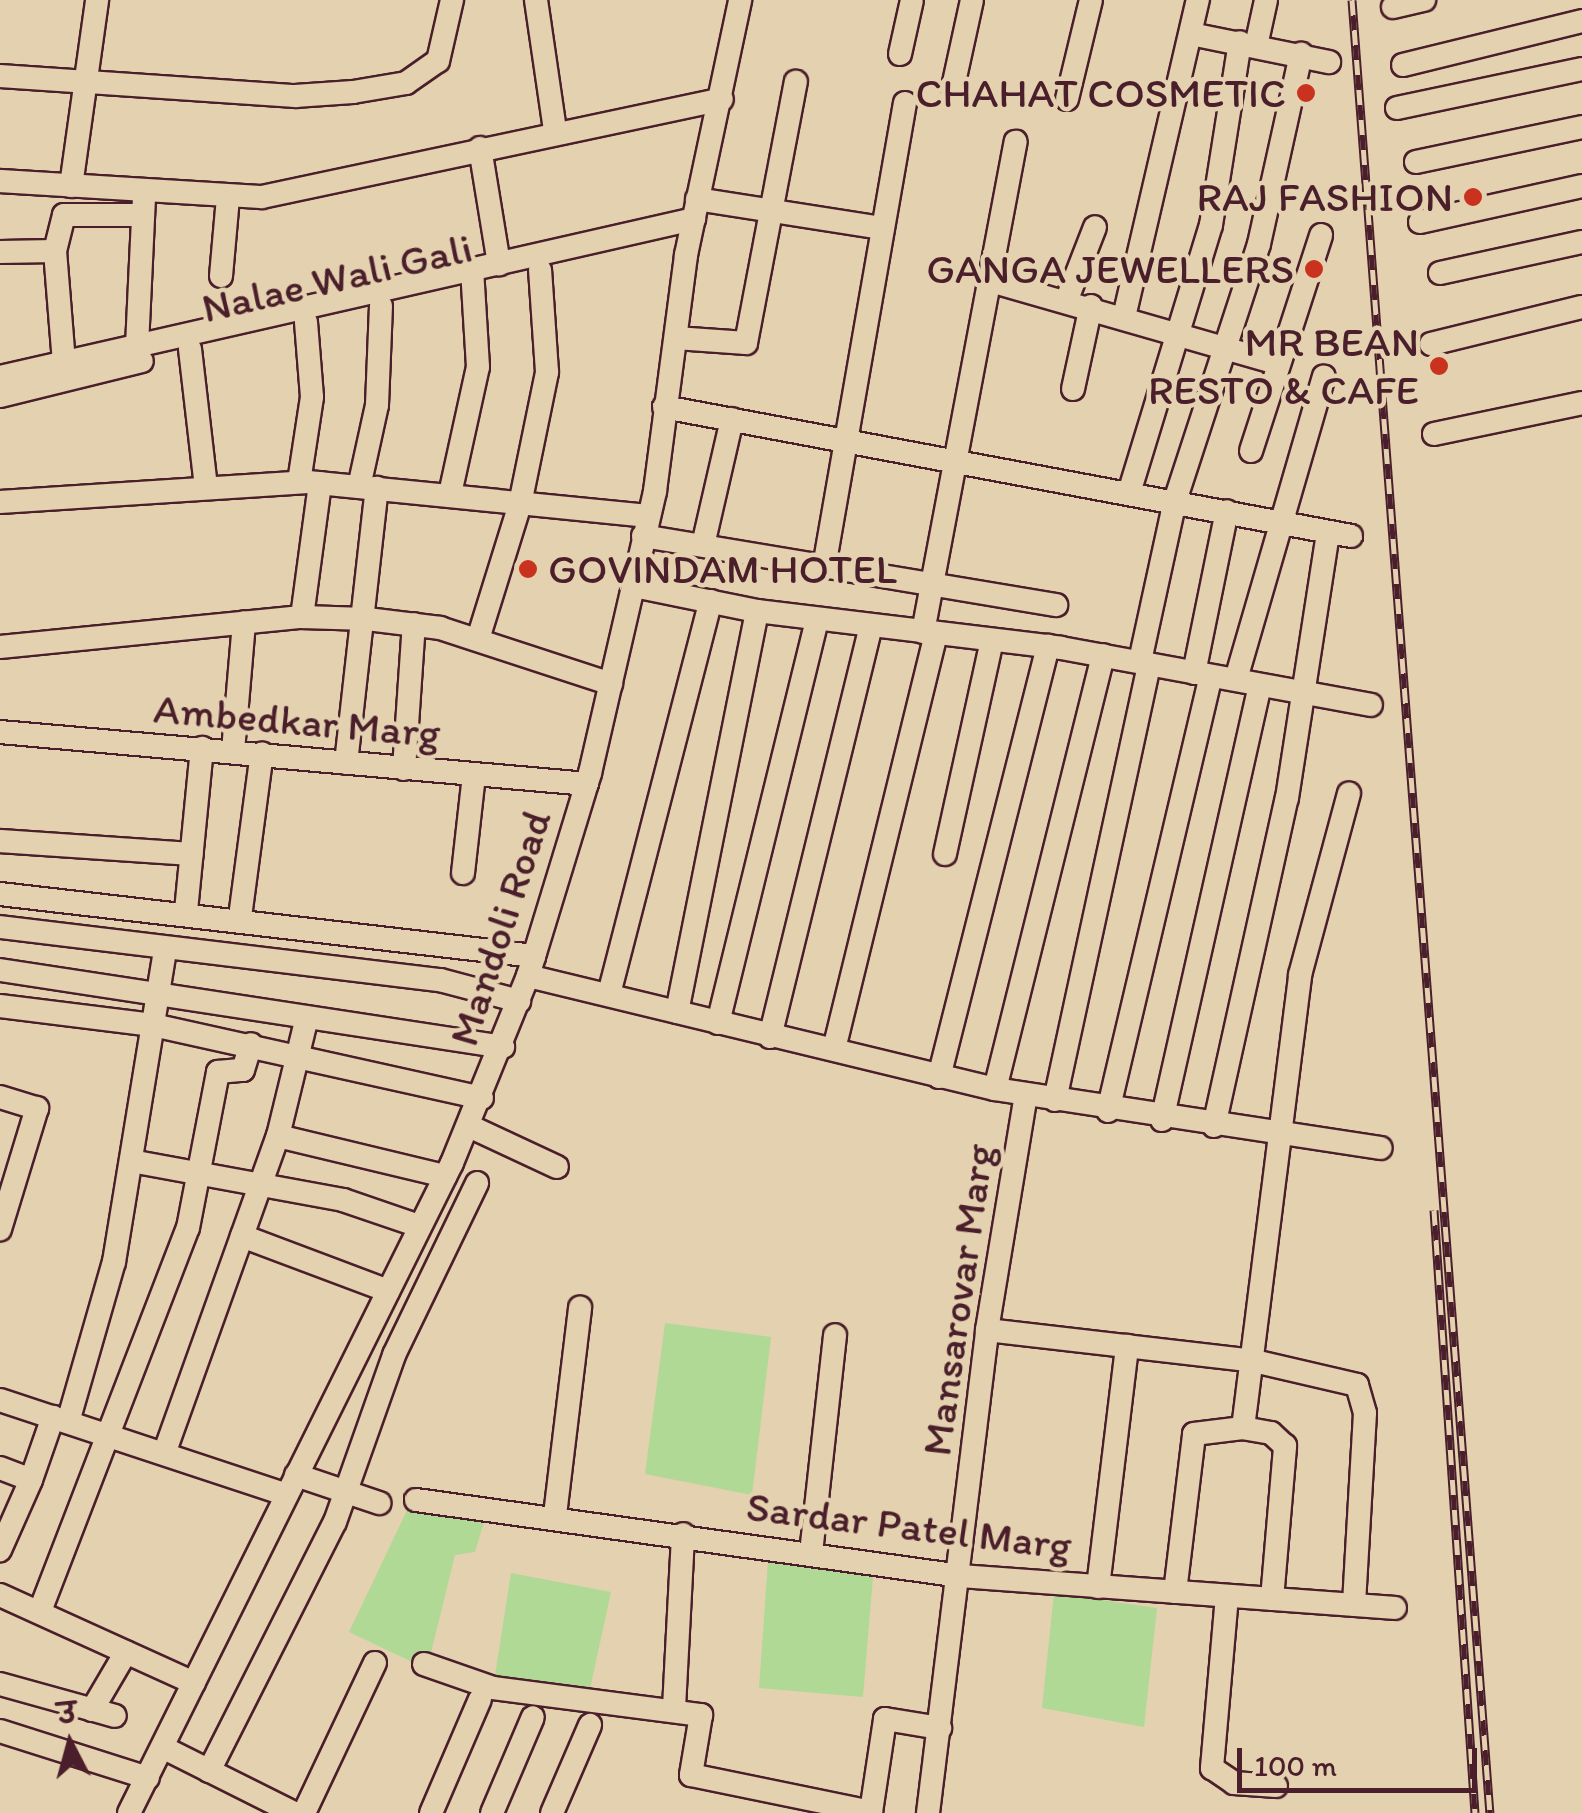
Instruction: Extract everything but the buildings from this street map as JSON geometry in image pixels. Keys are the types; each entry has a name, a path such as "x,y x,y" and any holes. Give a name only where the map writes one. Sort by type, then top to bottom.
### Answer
{"street":[{"path":"71,186 97,0"},
{"path":"0,76 320,96 406,83 443,52 452,0"},
{"path":"536,0 554,131"},
{"name":"Mandoli Road","path":"129,1813 446,1176 482,1098 531,966 586,784 634,586 694,218 740,0"},
{"path":"900,54 912,0"},
{"path":"953,87 972,0"},
{"path":"1067,100 1090,0"},
{"path":"1124,317 1198,0"},
{"path":"1129,493 1173,331 1211,226 1248,44 1266,0"},
{"path":"1393,7 1424,0"},
{"path":"1403,65 1582,21"},
{"path":"1192,34 1329,62"},
{"path":"1056,1100 1174,501 1227,352 1286,138 1300,54"},
{"path":"1397,108 1582,69"},
{"path":"676,338 746,343 796,82"},
{"path":"64,363 55,251 64,215 144,204 282,195 554,131 722,99"},
{"path":"824,567 905,103"},
{"path":"1416,162 1582,127"},
{"path":"834,1050 930,633 932,584 952,456 1016,142"},
{"path":"480,148 499,264"},
{"path":"0,182 71,186 144,204"},
{"path":"1420,222 1582,186"},
{"path":"221,276 228,198"},
{"path":"138,346 144,204"},
{"path":"0,378 473,277 499,264 694,218 774,212 883,228"},
{"name":"Nalae Wali Gali","path":"0,396 382,306 473,277 540,270 694,218"},
{"path":"1068,299 1096,227"},
{"path":"1250,451 1320,235"},
{"path":"1440,274 1582,242"},
{"path":"0,252 55,251"},
{"path":"478,639 520,504 550,340 540,270"},
{"path":"450,494 478,367 473,277"},
{"path":"988,280 1068,299 1227,352 1276,363"},
{"path":"346,763 367,618 368,488 379,389 382,306"},
{"path":"1073,390 1091,306"},
{"path":"1431,344 1582,307"},
{"path":"302,617 312,397 306,322"},
{"path":"190,350 206,488"},
{"path":"1236,678 1278,522 1324,377"},
{"path":"1434,434 1582,403"},
{"path":"664,406 845,435 1340,534 1214,1126"},
{"path":"703,544 732,418"},
{"path":"0,502 309,483 450,494 646,526 703,544 824,567 1056,605"},
{"path":"1108,1111 1202,674 1227,511"},
{"path":"634,586 757,611 1048,646 1236,678 1306,698 1370,704"},
{"path":"609,994 711,602"},
{"path":"678,1012 757,611"},
{"path":"0,647 302,617 367,618 478,639 611,684"},
{"path":"718,1023 817,619"},
{"path":"232,750 244,622"},
{"path":"404,770 414,624"},
{"path":"770,1038 871,626"},
{"path":"945,854 992,641"},
{"path":"939,1077 1048,646"},
{"path":"995,1089 1103,655"},
{"path":"1162,1120 1260,686"},
{"name":"Ambedkar Marg","path":"0,732 586,784"},
{"path":"186,911 202,748"},
{"path":"240,916 262,753"},
{"path":"463,874 474,775"},
{"path":"1243,1428 1300,975 1349,794"},
{"path":"0,841 192,854"},
{"path":"0,894 240,916 531,966 609,994 770,1038 995,1089 1162,1120 1381,1148"},
{"path":"0,927 458,982 519,1001"},
{"path":"0,1550 60,1420 114,1262 165,949"},
{"path":"0,970 502,1047"},
{"path":"0,1006 154,1025 482,1098"},
{"path":"165,1451 278,1136 307,1017"},
{"path":"40,1611 114,1434 204,1170 218,1072 243,1070 251,1044"},
{"name":"Mansarovar Marg","path":"928,1813 961,1576 988,1330 1026,1094"},
{"path":"0,1097 31,1101 37,1112 0,1229"},
{"path":"469,1126 557,1166"},
{"path":"278,1136 446,1176"},
{"path":"131,1160 262,1182 420,1226"},
{"path":"209,1771 306,1584 394,1355 477,1183"},
{"path":"242,1236 388,1290"},
{"path":"556,1514 580,1307"},
{"path":"988,1330 1254,1361 1345,1379 1364,1397 1354,1605"},
{"path":"811,1553 835,1334"},
{"path":"1098,1586 1127,1346"},
{"path":"0,1400 165,1451 290,1484 346,1487 379,1503"},
{"path":"1175,1592 1194,1434 1243,1428 1271,1433 1285,1446 1272,1599"},
{"path":"0,1468 31,1480"},
{"name":"Sardar Patel Marg","path":"416,1500 556,1514 961,1576 1395,1608"},
{"path":"674,1708 683,1534"},
{"path":"0,1596 194,1684"},
{"path":"1226,1596 1212,1768 1234,1783 1276,1786"},
{"path":"0,1684 103,1713 126,1652"},
{"path":"304,1813 375,1663"},
{"path":"424,1664 564,1701 663,1714 674,1708 701,1715 692,1775 870,1812 885,1719 940,1728"},
{"path":"431,1813 480,1699"},
{"path":"492,1813 533,1718"},
{"path":"552,1813 590,1726"},
{"path":"0,1730 148,1778"},
{"path":"164,1748 294,1813"}],"green space":[{"path":"665,1323 771,1337 752,1495 645,1474"},
{"path":"410,1504 486,1515 475,1552 455,1555 427,1669 349,1632"},
{"path":"768,1561 873,1577 863,1697 759,1688"},
{"path":"511,1573 611,1592 590,1689 494,1682"},
{"path":"1054,1593 1157,1608 1144,1727 1042,1708"}],"railway":[{"path":"1352,0 1490,1813"},
{"path":"1434,1210 1475,1813"}],"place":[{"name":"CHAHAT COSMETIC","path":"1306,93"},
{"name":"RAJ FASHION","path":"1473,197"},
{"name":"GANGA JEWELLERS","path":"1314,269"},
{"name":"MR BEAN RESTO & CAFE","path":"1439,366"},
{"name":"GOVINDAM HOTEL","path":"528,569"}]}
